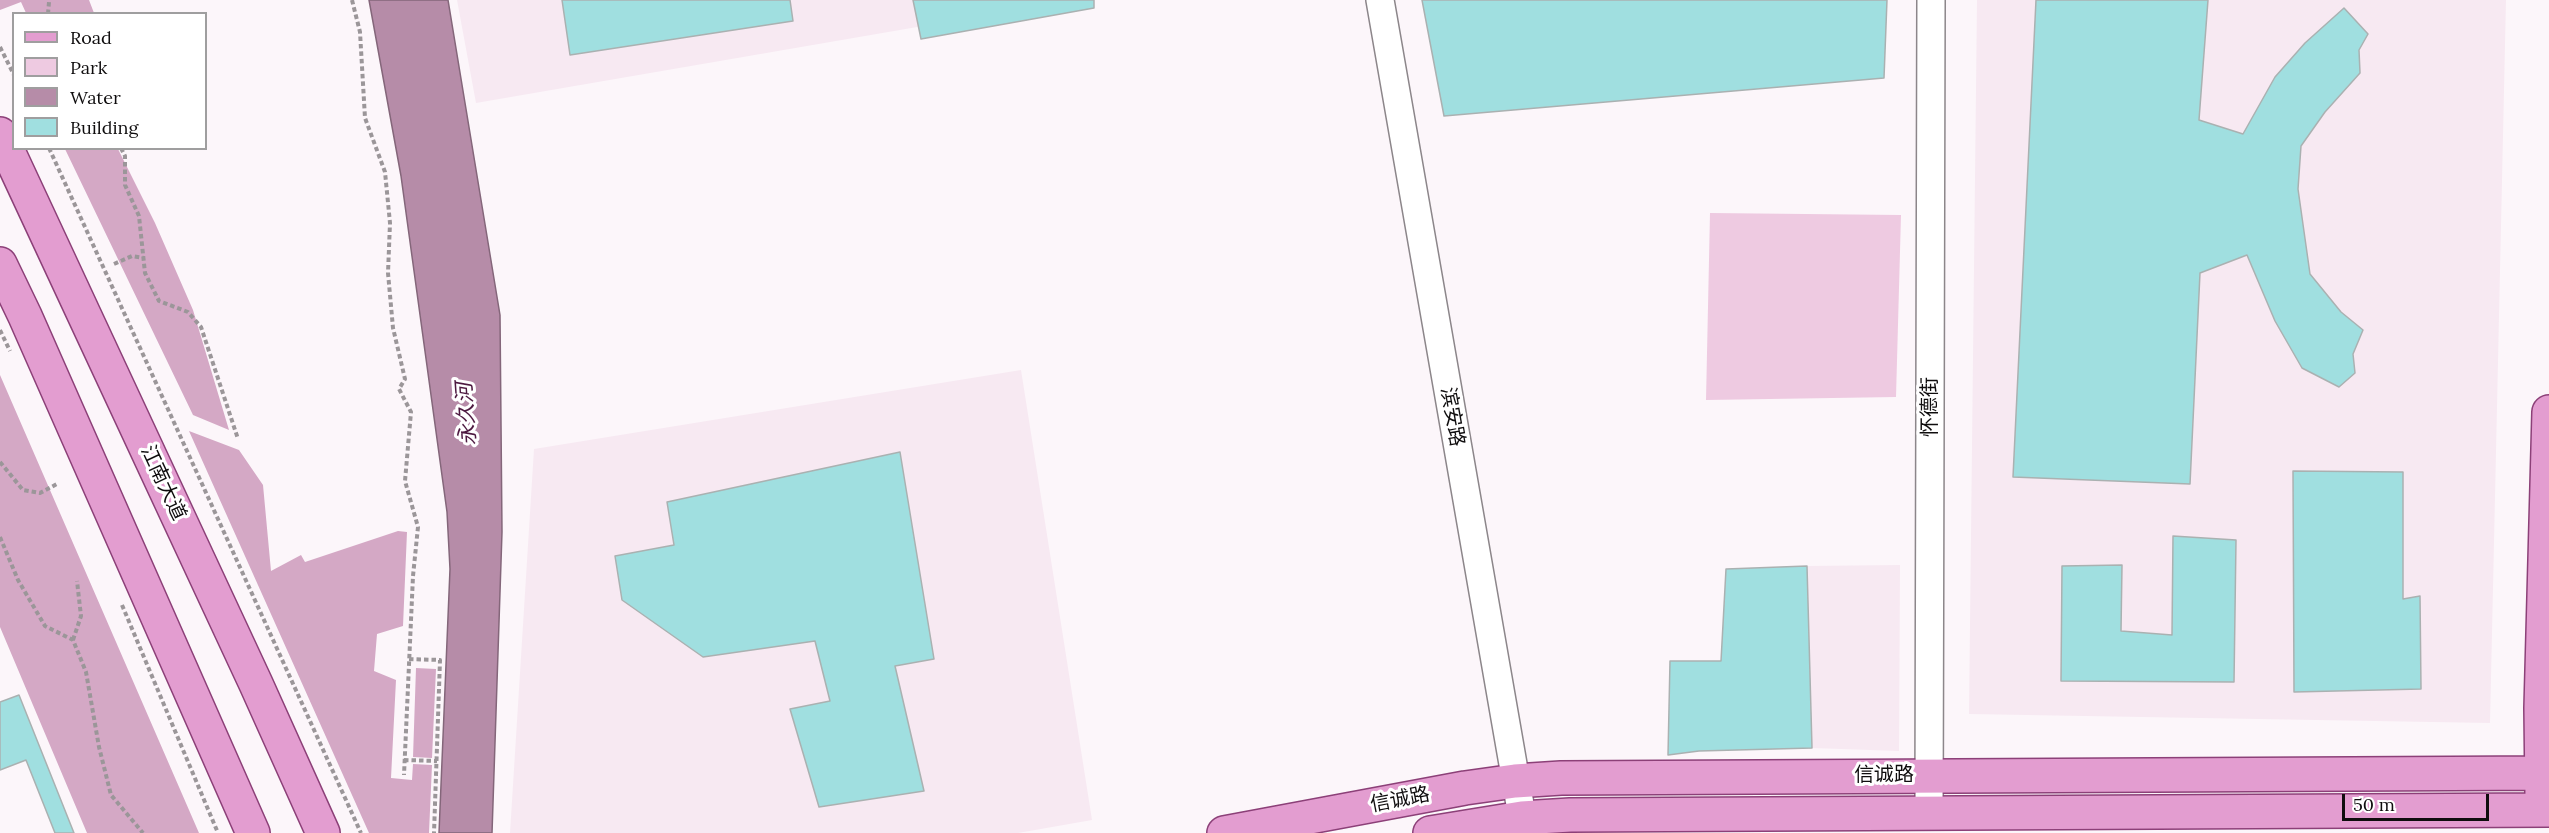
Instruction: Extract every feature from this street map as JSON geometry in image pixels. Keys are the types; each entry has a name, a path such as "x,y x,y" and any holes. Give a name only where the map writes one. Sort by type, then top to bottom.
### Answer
{"main road":[{"name":"江南大道","path":"0,134 323,833"},
{"path":"0,264 35,337 253,833"},
{"path":"2545,818 2546,773 2541,708 2549,412"},
{"name":"信诚路","path":"1224,833 1515,781 1561,778 2546,773"},
{"name":"信诚路","path":"1430,833 1523,825 1570,815 1929,814 2545,818"}],"street":[{"name":"滨安路","path":"1380,0 1523,825"},
{"name":"怀德街","path":"1929,814 1931,0"}],"path":[{"path":"352,0 360,32 365,118 385,172 390,223 388,273 393,328 405,379 399,389 411,412 405,481 418,527 412,576 404,775"},
{"path":"48,12 49,2"},
{"path":"0,47 12,71"},
{"path":"50,150 361,833"},
{"path":"122,150 125,156 125,185 139,216 145,273 159,301 188,312 201,327 238,439"},
{"path":"114,264 132,256 144,258"},
{"path":"0,330 14,362"},
{"path":"0,462 23,490 40,493 57,484"},
{"path":"0,537 18,580 45,626 73,640"},
{"path":"77,581 81,616 73,640 86,672 99,747 111,795 143,833"},
{"path":"118,596 218,833"},
{"path":"409,659 440,660 434,833"},
{"path":"404,760 437,761"}],"shaded area":[{"path":"0,0 89,0 94,12 26,12 21,2 0,10"},
{"path":"457,0 1074,0 476,103"},
{"path":"1977,0 2506,0 2490,723 1969,714"},
{"path":"65,150 118,150 155,223 193,310 229,430 193,415"},
{"path":"1021,370 1092,820 1018,833 510,833 534,449"},
{"path":"0,375 199,833 87,833 0,627"},
{"path":"189,431 239,450 263,485 271,571 301,555 305,562 398,531 407,532 403,626 377,634 374,671 396,680 391,778 412,780 413,764 432,765 429,833 369,833"},
{"path":"1900,565 1899,751 1812,748 1807,566"},
{"path":"416,668 436,669 432,758 413,757"}],"green space":[{"path":"1710,213 1901,215 1896,397 1706,400"}],"water":[{"name":"永久河","path":"369,0 448,0 500,315 502,532 492,833 439,833 450,569 447,512 401,176"}],"building":[{"path":"562,0 790,0 793,21 570,55"},
{"path":"913,0 1094,0 1094,8 921,39"},
{"path":"1422,0 1887,0 1884,78 1444,116"},
{"path":"2036,0 2208,0 2199,120 2243,134 2275,77 2305,43 2344,8 2368,34 2359,50 2360,73 2325,112 2301,146 2298,189 2310,274 2341,312 2363,330 2353,354 2355,373 2339,387 2302,368 2275,321 2247,255 2200,273 2190,484 2013,477"},
{"path":"900,452 934,659 895,666 924,791 819,807 790,709 830,701 815,641 703,657 622,600 615,556 674,545 667,502"},
{"path":"2293,471 2403,472 2403,599 2420,596 2421,689 2294,692"},
{"path":"2173,536 2236,540 2234,682 2061,681 2062,566 2122,565 2121,631 2172,635"},
{"path":"1807,566 1812,748 1699,751 1668,755 1670,661 1721,661 1726,569"},
{"path":"19,695 74,833 55,833 26,760 0,770 0,702"}]}
